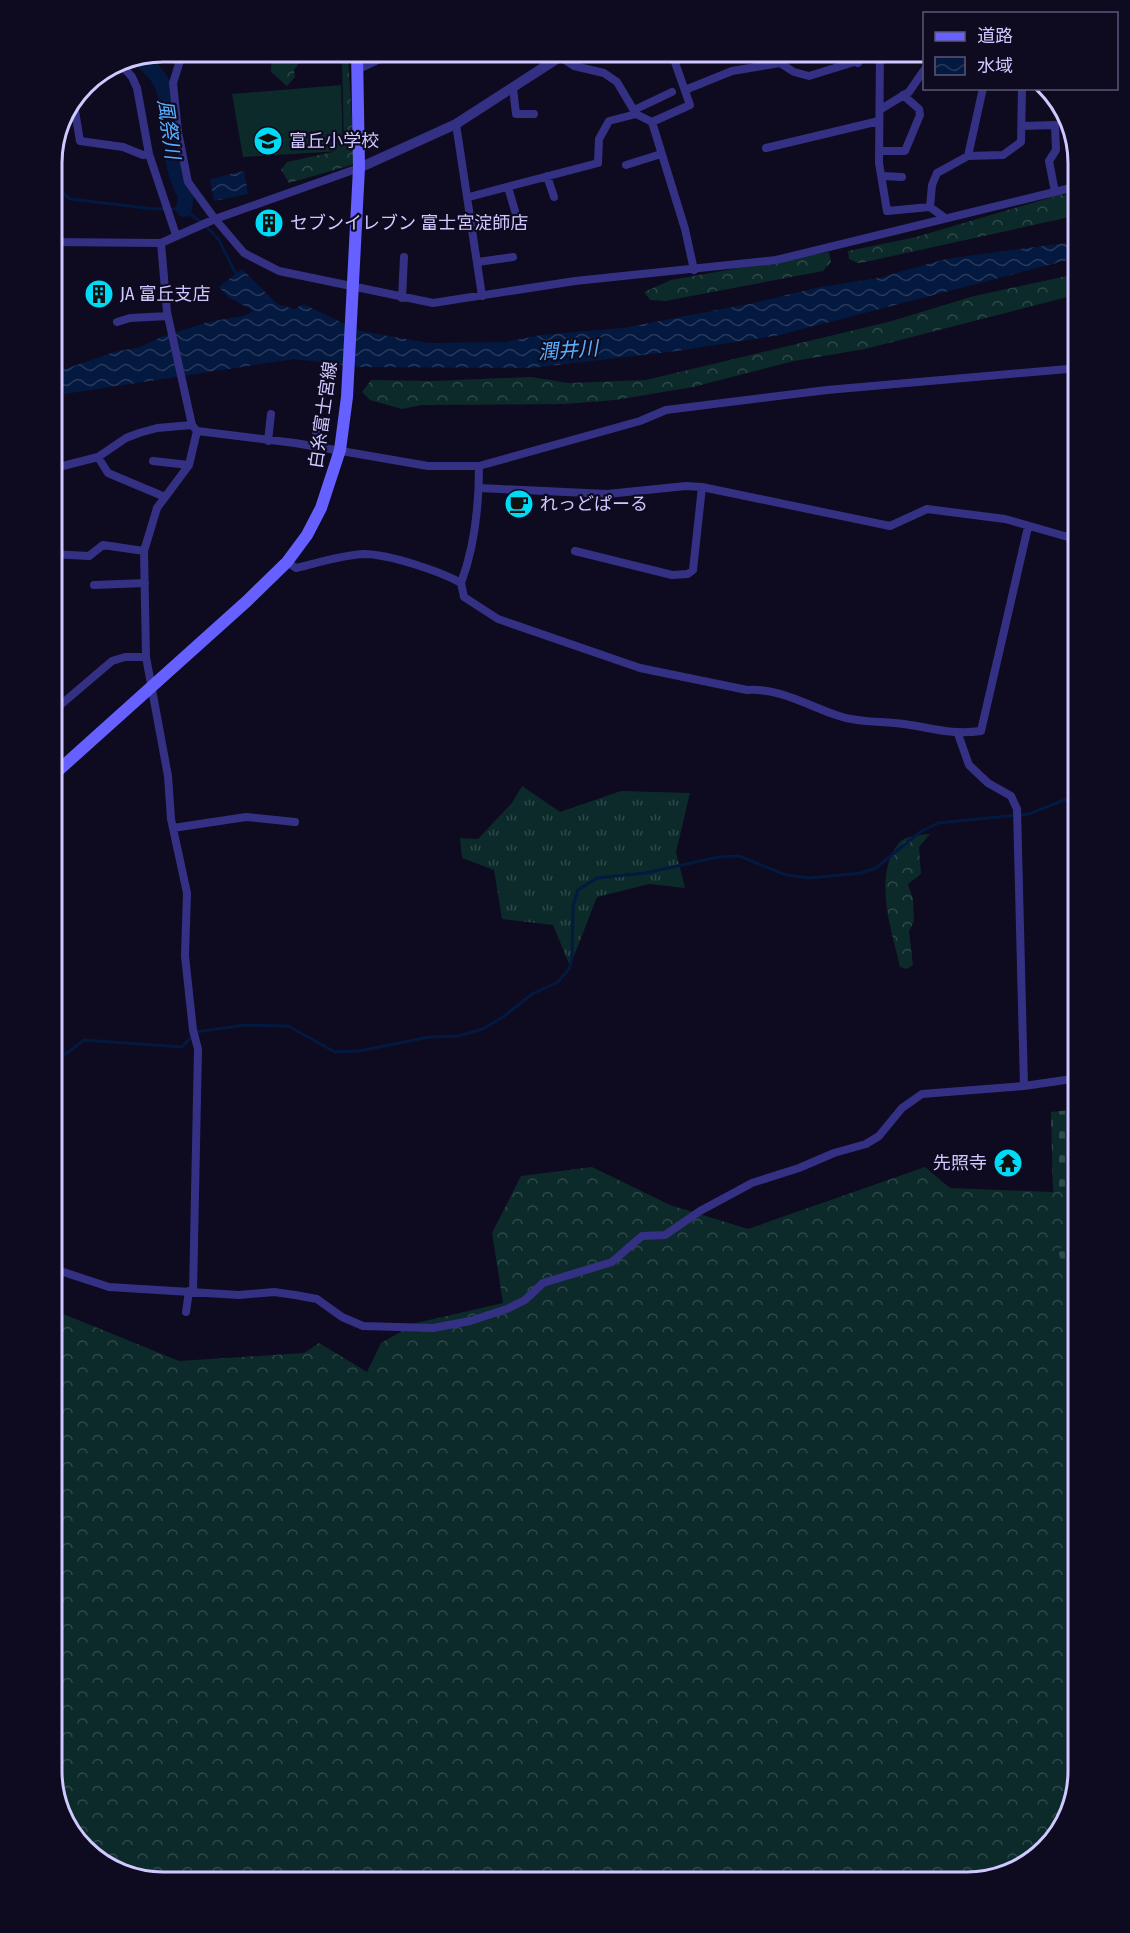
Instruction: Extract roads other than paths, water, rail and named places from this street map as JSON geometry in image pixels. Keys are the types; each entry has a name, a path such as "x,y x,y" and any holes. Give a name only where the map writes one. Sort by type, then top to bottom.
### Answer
{"main road":[{"name":"白糸富士宮線","path":"62,767 152,688 287,562 307,535 321,508 340,450 347,397 359,168 357,62"}],"street":[{"path":"180,62 173,83 178,132 188,182 244,253 266,266 353,290 433,303 575,281 776,260 1068,189"},
{"path":"357,70 374,62"},
{"path":"62,242 161,243 215,219 359,168 456,124 513,88 548,62"},
{"path":"570,62 574,66 604,73 617,82 635,112 652,122 685,229 694,270"},
{"path":"652,122 690,105 675,62"},
{"path":"880,62 879,151 887,211 930,207 945,218"},
{"path":"685,90 732,71 780,63 794,72 809,76 858,63"},
{"path":"125,69 137,88 149,154 176,236"},
{"path":"881,109 909,92 923,71"},
{"path":"513,88 516,114 534,114"},
{"path":"968,156 982,90"},
{"path":"930,207 932,185 937,173 968,156 1003,156 1021,142 1022,90"},
{"path":"469,197 598,163 599,140 609,121 635,112 672,92"},
{"path":"879,151 905,151 920,115 919,110 903,95"},
{"path":"75,112 80,141 123,147 143,155 149,154"},
{"path":"766,148 879,121"},
{"path":"456,124 469,197 482,296"},
{"path":"1022,126 1055,125 1056,150 1049,161 1055,192"},
{"path":"626,165 661,154"},
{"path":"547,176 554,197"},
{"path":"882,176 902,177"},
{"path":"508,187 515,211"},
{"path":"161,243 168,316 195,428 189,465 157,508 144,551 146,657 168,776 173,828 187,893 185,956 193,1030 198,1049 191,1291 186,1312"},
{"path":"402,298 404,256"},
{"path":"478,262 513,257"},
{"path":"117,322 130,318 168,316"},
{"path":"62,466 98,458 126,438 157,428 195,428 293,447 316,446 428,466 479,466 640,421 666,410 827,390 1068,369"},
{"path":"268,441 271,414"},
{"path":"316,431 316,446"},
{"path":"98,458 108,473 165,497"},
{"path":"153,461 189,465"},
{"path":"479,466 479,488 467,567 461,583 464,597 498,619 640,668 747,690 763,689 789,696 842,717 904,724 958,734 981,731 1028,527"},
{"path":"479,488 607,494 702,487 890,526 927,509 1005,519 1068,537"},
{"path":"575,551 672,575 688,574 693,570 702,487"},
{"path":"62,555 89,556 103,545 144,551"},
{"path":"287,562 296,567 364,554 389,558 451,577 461,583"},
{"path":"94,585 145,583"},
{"path":"62,704 112,661 125,657 146,657"},
{"path":"958,734 969,765 988,783 1011,796 1017,809 1024,1086"},
{"path":"173,828 246,817 295,822"},
{"path":"62,1272 109,1287 239,1295 273,1292 317,1299 342,1317 363,1326 433,1328 470,1321 525,1300 543,1283 612,1262 642,1236 664,1235 700,1211 752,1183 799,1168 834,1153 866,1144 879,1136 902,1108 922,1094 1024,1086 1068,1080"}],"water":[{"path":"244,171 248,194 214,201 210,179"},
{"name":"潤井川","path":"1068,242 1068,260 780,335 677,351 532,368 360,367 294,359 62,394 62,370 114,352 141,347 161,337 208,322 243,316 254,311 228,297 219,287 242,269 277,304 295,309 303,304 360,331 429,343 506,342 541,335 623,328 749,304 820,287 878,278 946,259"}],"waterway":[{"name":"風祭川","path":"145,63 160,80 165,92 174,165 186,195 184,209"},
{"path":"62,192 70,199 155,209 184,209 201,222"},
{"path":"206,226 219,240 237,276"},
{"path":"62,1054 66,1054 84,1040 182,1047 196,1032 245,1025 288,1026 335,1052 359,1051 429,1037 458,1036 483,1029 503,1017 532,994 558,982 569,969 572,960 573,906 578,890 597,878 645,873 719,857 739,856 786,875 810,878 861,873 876,868 920,832 938,823 1029,814 1068,798"}],"place":[{"name":"富丘小学校","path":"268,141"},
{"name":"セブンイレブン 富士宮淀師店","path":"269,223"},
{"name":"JA 富丘支店","path":"99,294"},
{"name":"れっどぱーる","path":"519,504"},
{"name":"先照寺","path":"1008,1163"}]}
